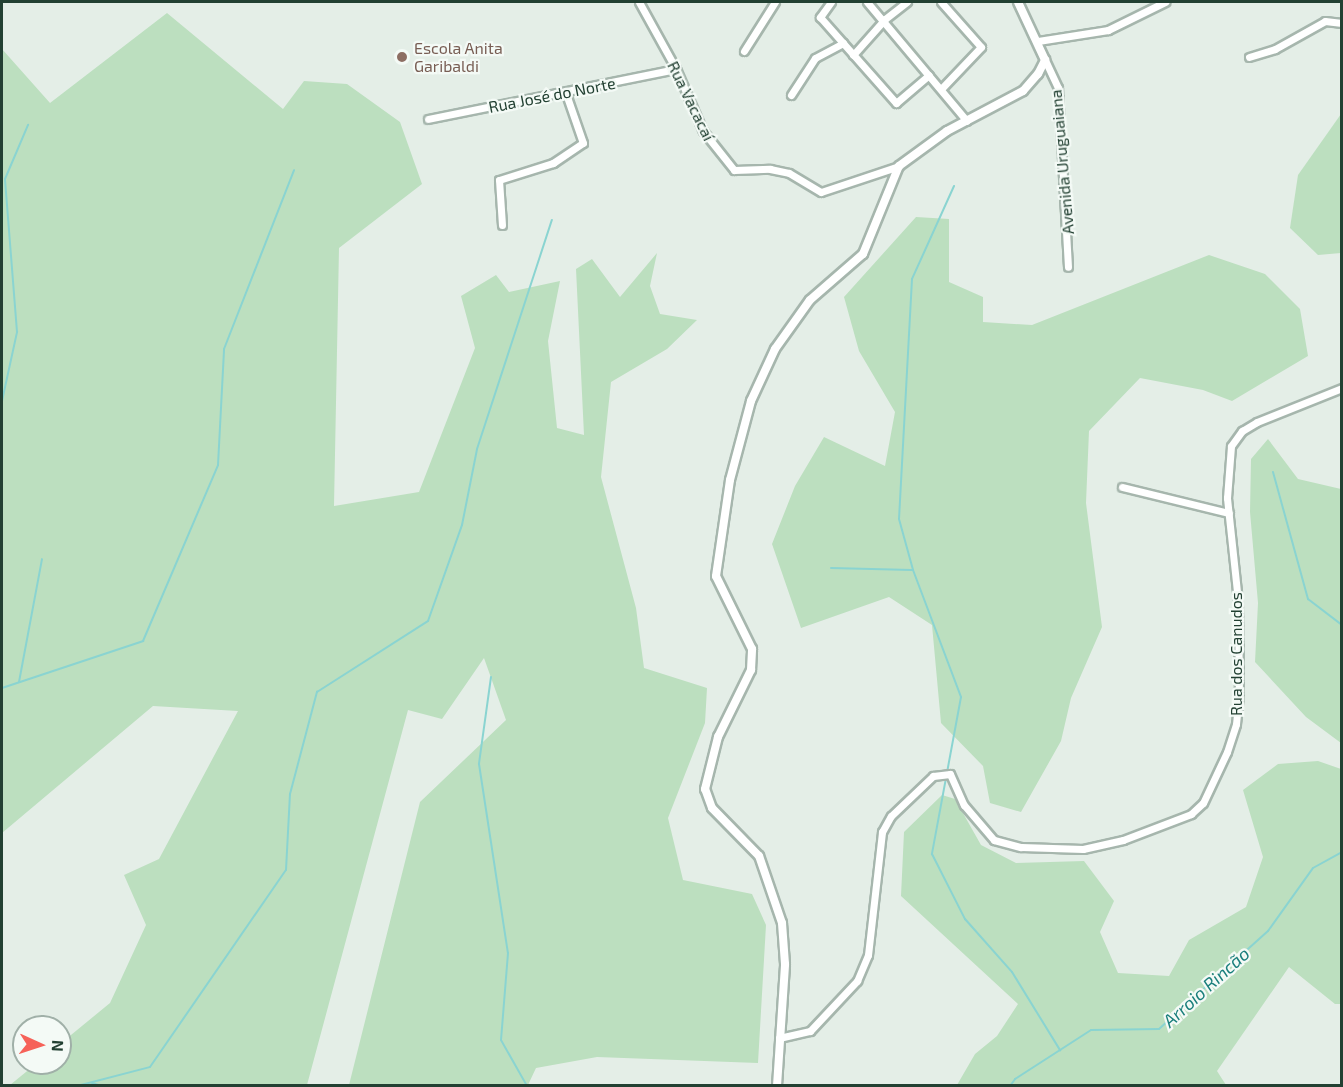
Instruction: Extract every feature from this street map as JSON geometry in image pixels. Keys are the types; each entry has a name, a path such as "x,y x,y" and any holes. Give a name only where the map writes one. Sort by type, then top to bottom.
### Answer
{"street":[{"name":"Rua Vacacaí","path":"639,2 676,69 703,131 734,170 770,169 789,173 821,192 899,166"},
{"path":"744,51 775,2"},
{"path":"831,2 820,17 897,104 929,75"},
{"path":"867,2 885,19 968,121"},
{"path":"853,55 885,19 907,2"},
{"path":"941,2 981,47 941,89"},
{"path":"777,1086 785,964 782,923 759,856 712,808 705,789 718,737 751,670 752,649 716,576 730,480 751,401 776,349 810,300 863,254 899,166 968,121 1023,91 1044,60 1038,41 1018,2"},
{"path":"1038,41 1108,30 1165,2"},
{"path":"1249,57 1275,49 1325,21 1341,23"},
{"path":"791,95 814,58 843,43"},
{"name":"Avenida Uruguaiana","path":"1044,60 1058,88 1068,267"},
{"name":"Rua José do Norte","path":"428,119 566,94 676,69"},
{"path":"502,225 499,180 553,163 582,142 566,94"},
{"name":"Rua dos Canudos","path":"779,1038 810,1031 857,981 868,955 877,852 882,832 891,816 933,776 950,774 964,805 994,840 1021,847 1083,849 1123,840 1191,814 1203,802 1227,752 1236,724 1239,697 1238,601 1227,470 1231,447 1242,431 1341,388"},
{"path":"1122,487 1229,513"}],"green space":[{"path":"167,13 283,109 304,81 347,84 400,122 422,184 339,248 334,506 419,492 475,348 461,296 496,275 509,292 560,281 548,341 557,428 584,435 576,269 592,259 620,297 657,253 650,286 660,314 697,320 667,349 611,382 601,477 636,608 644,668 707,688 705,723 668,818 683,880 752,894 766,925 758,1063 597,1057 536,1068 528,1085 349,1085 420,802 506,720 484,658 442,719 408,710 307,1085 10,1085 22,1075 72,1075 72,1034 110,1003 146,925 124,875 159,859 238,711 153,706 2,833 2,49 50,103"},
{"path":"1341,114 1341,253 1318,255 1290,228 1298,175"},
{"path":"916,217 949,219 949,282 983,297 983,322 1032,325 1209,255 1265,274 1300,309 1308,356 1232,401 1203,390 1140,378 1089,431 1086,503 1102,627 1071,698 1061,741 1021,812 990,803 983,766 941,723 932,625 889,597 801,628 772,544 795,486 824,437 885,466 895,412 859,351 844,297"},
{"path":"1268,439 1298,479 1341,489 1341,743 1306,717 1255,662 1258,603 1250,512 1251,459"},
{"path":"1318,761 1341,769 1341,1004 1335,1004 1289,967 1217,1071 1226,1085 957,1085 975,1054 997,1036 1018,1004 901,896 904,832 942,795 955,799 981,845 1016,863 1084,861 1114,901 1100,932 1118,973 1169,976 1189,940 1246,907 1263,857 1243,790 1278,764"}],"waterway":[{"path":"2,401 17,332 5,179 28,125"},
{"path":"2,688 143,641 218,465 224,349 294,170"},
{"path":"954,186 912,279 899,519 913,570 961,697 932,854 965,919 1012,972 1060,1050"},
{"path":"77,1086 150,1067 286,870 290,794 317,692 428,621 462,525 477,449 552,220"},
{"path":"1273,472 1308,599 1342,625"},
{"path":"19,682 42,559"},
{"path":"831,568 912,570"},
{"path":"491,677 479,764 508,953 501,1040 527,1086"},
{"name":"Arroio Rincão","path":"1010,1086 1015,1079 1091,1030 1159,1029 1268,931 1313,868 1342,852"},
{"path":"92,1083 101,1086"}],"place":[{"name":"Escola Anita Garibaldi","path":"402,57"}]}
